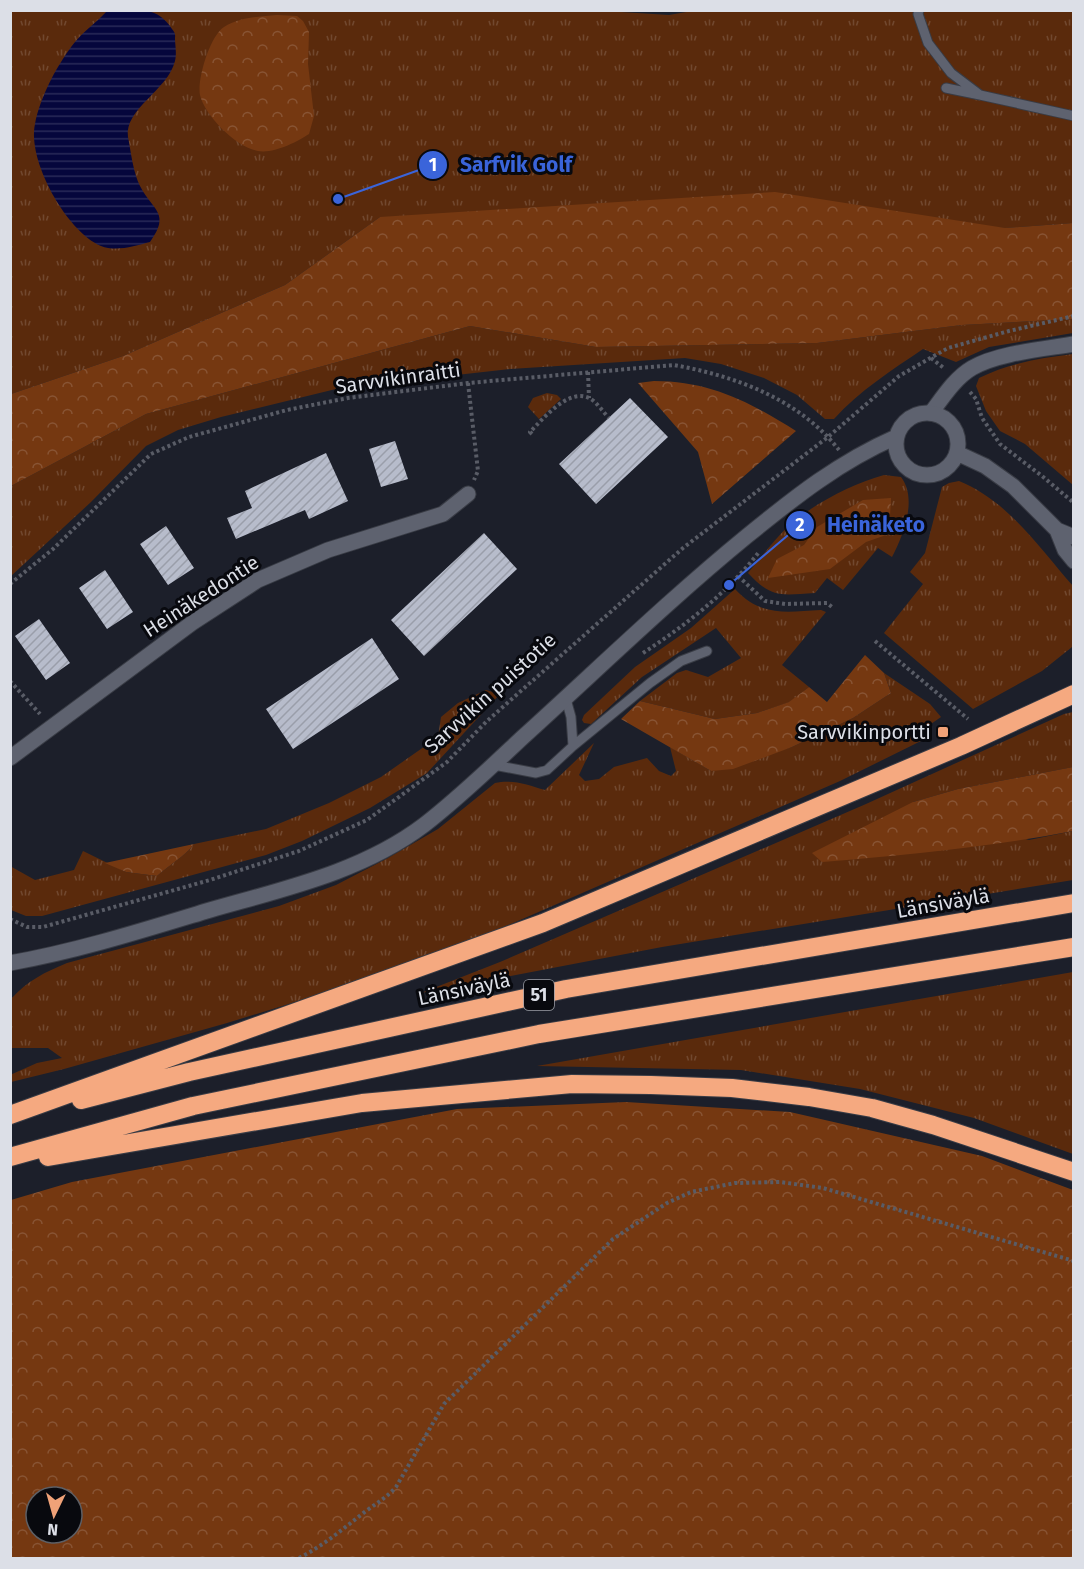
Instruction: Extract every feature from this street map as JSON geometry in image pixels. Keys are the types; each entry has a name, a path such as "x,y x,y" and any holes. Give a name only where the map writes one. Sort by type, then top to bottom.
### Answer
{"highway":[{"path":"10,1117 543,923 961,746 1074,694"},
{"name":"Länsiväylä","path":"10,1117 189,1072 566,989 1074,903"},
{"name":"51","path":"10,1156 193,1106 539,1035 1074,946"},
{"path":"10,1163 362,1103 572,1084 732,1088 809,1097 872,1108 933,1125 1074,1172"}],"main road":[{"path":"931,413 958,379 973,367 1008,355 1074,344"},
{"path":"920,413 931,413 950,422 956,432 957,453 948,467 923,475 907,467 901,460 897,452 896,437 902,425 910,417 920,413"},
{"path":"10,963 40,958 132,934 326,875 376,855 423,825 494,765 710,567 800,493 848,461 896,437"},
{"path":"957,453 984,466 1014,486 1057,530 1065,550 1074,561"},
{"name":"Heinäkedontie","path":"10,758 192,623 255,582 328,550 443,514 468,494"},
{"path":"1057,530 1074,537"}],"lane":[{"path":"919,10 918,15 928,44 951,73 980,95"},
{"path":"946,88 1074,116"},
{"path":"494,765 536,773 547,770 650,683 681,661 707,651"},
{"path":"566,699 571,717 573,746"}],"path":[{"name":"Sarvvikin puistotie","path":"10,920 27,927 43,927 210,880 299,851 367,820 447,762 538,675 683,548 828,436 899,376 948,348 1074,316"},
{"name":"Sarvvikinraitti","path":"10,584 52,549 151,454 189,437 287,410 348,398 468,383 674,365 706,371 762,391 804,417 828,436"},
{"path":"588,372 589,398"},
{"path":"468,383 478,471 468,494"},
{"path":"532,434 530,432 564,400 579,396 589,398 609,418"},
{"path":"976,399 982,418 1000,444 1074,503"},
{"path":"635,659 687,624 738,576 765,601 785,604 827,603 832,607"},
{"path":"875,641 968,719"},
{"path":"10,681 45,720"},
{"path":"299,1558 318,1548 388,1496 396,1487 444,1404 613,1239 667,1203 691,1192 735,1183 780,1182 823,1188 1074,1262"}],"green space":[{"path":"589,10 669,15 698,10 1073,11 1073,223 1006,228 380,217 285,285 123,356 11,394 10,11"},
{"path":"277,15 297,16 309,32 308,64 314,116 309,134 278,149 258,151 240,144 215,121 200,95 201,79 209,48 224,27 243,19"},
{"path":"775,192 1005,228 1073,223 1073,319 962,325 817,343 596,347 470,326 146,414 11,486 11,394 123,356 285,285 380,217"},
{"path":"1073,319 1073,333 989,347 956,362 923,349 865,390 834,419 825,419 797,395 764,378 721,364 685,358 510,369 340,388 221,417 178,430 146,446 91,502 11,576 11,486 146,414 470,326 596,347 817,343 962,325"},
{"path":"1074,354 1073,485 1025,444 1000,431 986,411 976,386 979,378 1002,368 1037,359"},
{"path":"654,381 693,385 729,395 746,402 796,431 712,504 698,452 638,383"},
{"path":"547,393 557,395 561,399 539,419 528,407 533,398"},
{"path":"884,475 901,477 906,486 909,506 904,528 892,557 878,548 843,590 827,578 815,593 778,594 764,587 748,573 780,535 801,516 835,495"},
{"path":"959,481 993,500 1008,513 1022,526 1073,586 1072,647 1042,671 973,709 884,633 923,584 910,572 925,553 942,487"},
{"path":"891,498 889,534 866,542 830,569 768,578 777,559 804,545 817,527 863,500"},
{"path":"735,589 754,604 774,611 821,610 826,612 782,665 809,687 790,702 757,713 715,719 640,701 677,673 686,670 708,677 741,658 716,628 642,677 591,724 584,723 582,720 584,715 635,667 691,628"},
{"path":"865,655 884,673 891,693 853,718 792,747 733,769 711,771 621,719 640,701 715,719 757,713 789,702 809,687 827,702"},
{"path":"884,673 930,704 941,717 928,726 925,739 840,781 497,930 415,961 318,995 227,1023 11,1082 10,1075 37,1063 62,1058 48,1048 11,1048 11,999 30,982 51,970 67,963 279,906 336,885 438,829 495,783 514,782 545,790 594,743 579,775 585,781 599,779 614,767 647,758 659,771 671,776 676,771 670,747 711,771 792,747 853,718 891,693"},
{"path":"486,690 500,694 427,773 370,808 302,841 266,855 42,916 26,916 11,910 10,866 35,880 74,870 83,851 126,872 157,876 194,844 266,829 329,803 381,777 438,737 441,717 458,703"},
{"path":"1073,712 1073,767 958,789 913,802 1029,840 1073,831 1073,880 662,947 421,993 500,962"},
{"path":"1073,767 1073,831 948,850 822,862 812,853 913,802 958,789"},
{"path":"194,844 157,876 126,872 105,863"},
{"path":"1073,972 1073,1154 974,1118 860,1089 741,1070 537,1066"},
{"path":"626,1102 790,1112 982,1156 1073,1190 1073,1558 11,1558 11,1200 72,1182 457,1109"}],"shaded area":[{"path":"107,11 150,11 164,19 175,36 176,58 171,71 139,108 129,127 128,137 136,175 140,186 158,212 159,218 159,225 150,242 132,247 107,248 101,246 75,226 52,193 43,174 34,139 37,114 56,70 75,42"}],"building":[{"path":"630,398 668,437 596,504 559,464"},
{"path":"395,441 408,479 381,487 369,449"},
{"path":"326,453 348,501 309,519 305,510 236,539 227,518 252,508 245,491"},
{"path":"166,526 194,568 168,585 140,544"},
{"path":"484,533 517,569 424,656 391,620"},
{"path":"105,570 133,612 107,629 79,588"},
{"path":"39,619 70,663 46,680 15,636"},
{"path":"372,638 399,679 293,749 266,709"}],"place":[{"name":"Sarfvik Golf","path":"338,199"},
{"name":"Heinäketo","path":"729,585"},
{"name":"Sarvvikinportti","path":"943,732"}]}
